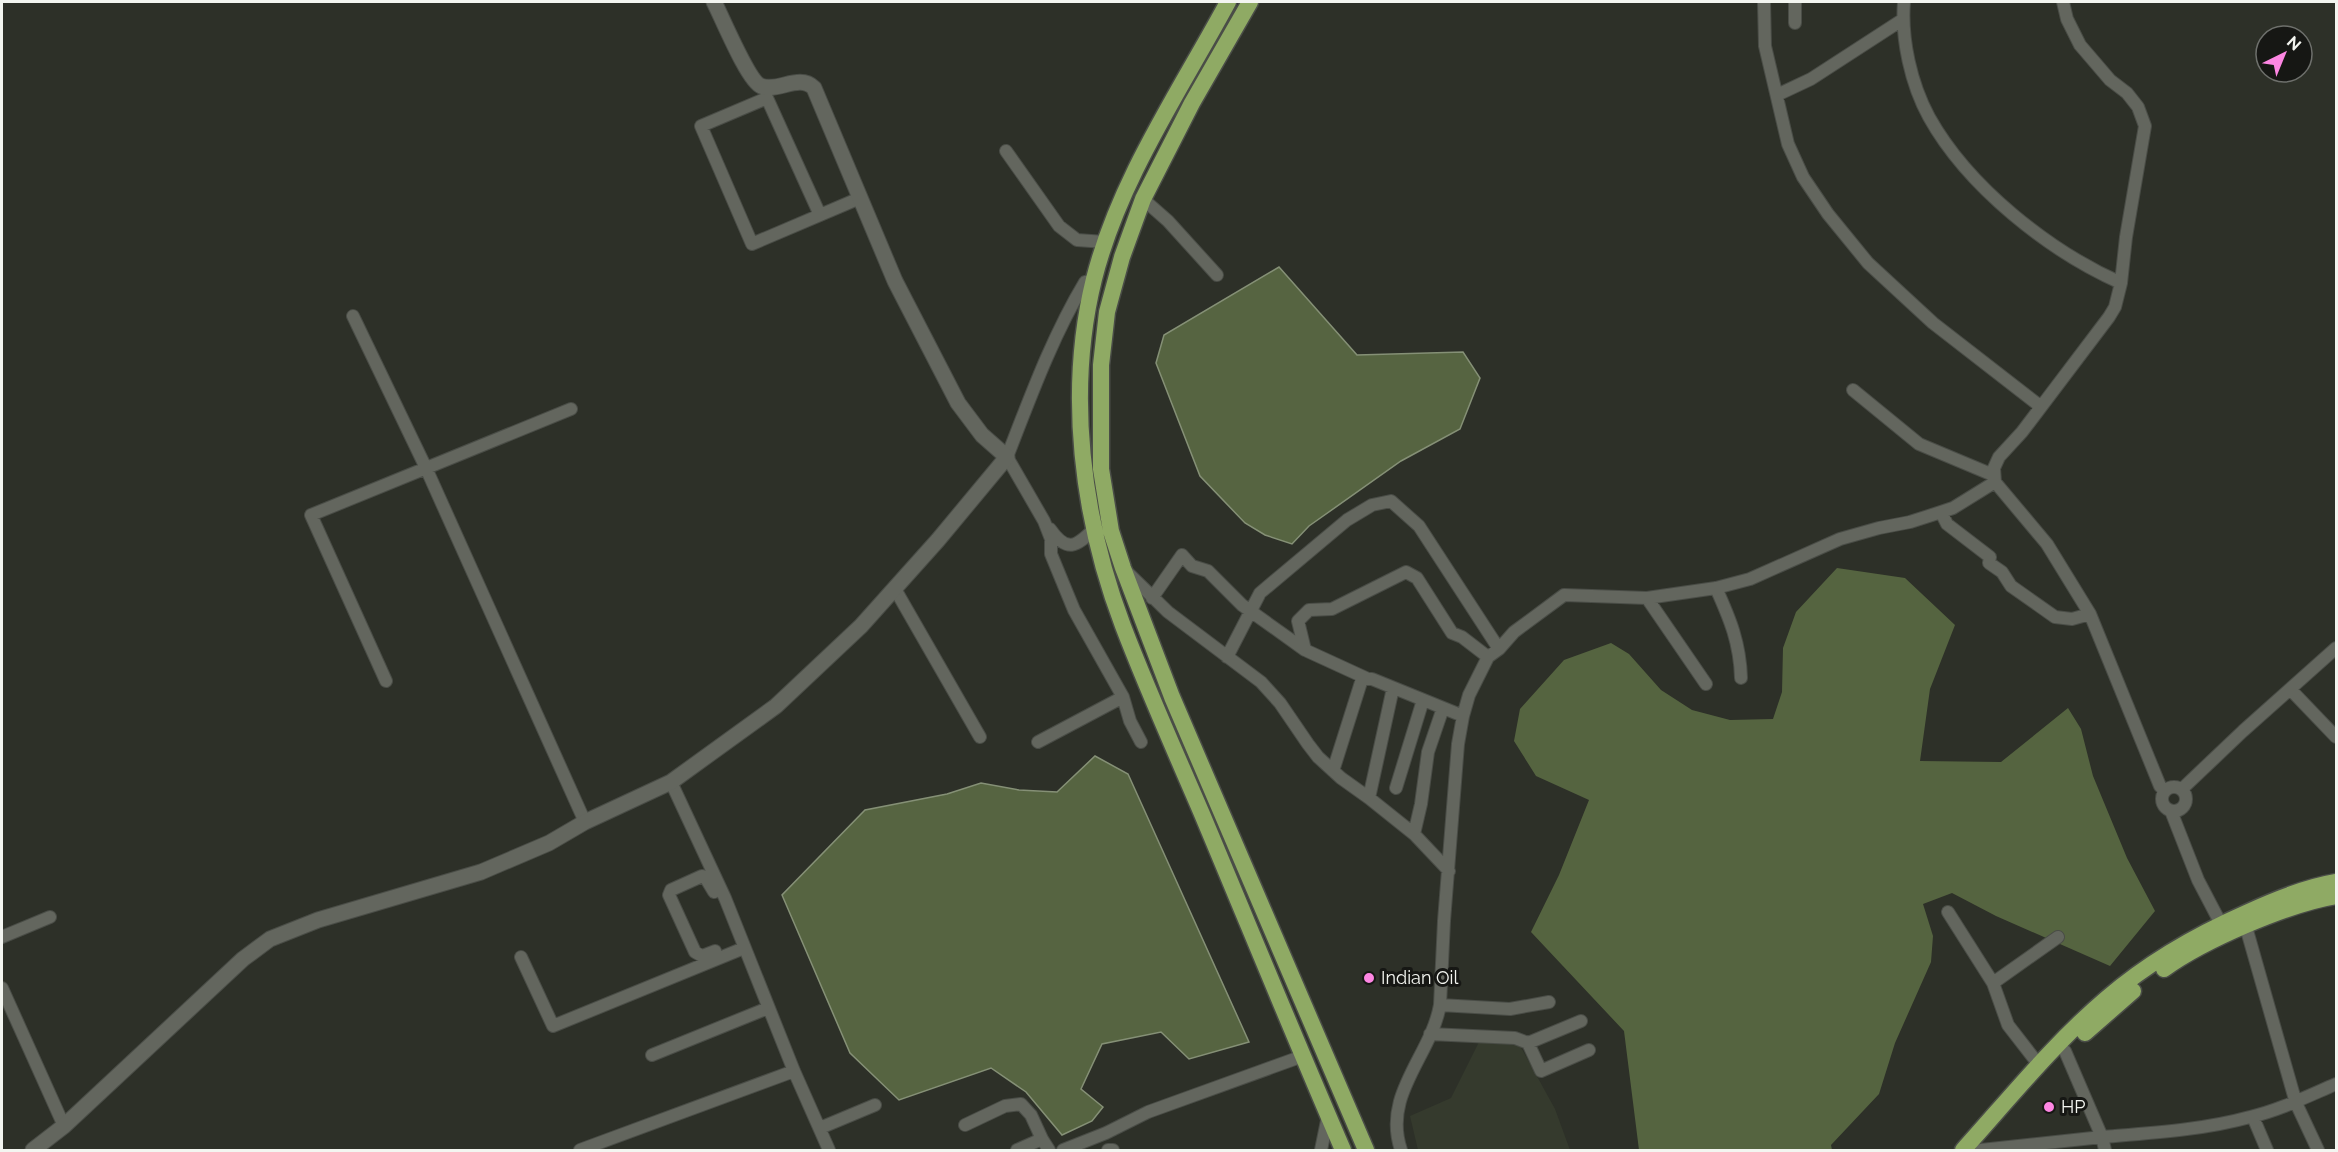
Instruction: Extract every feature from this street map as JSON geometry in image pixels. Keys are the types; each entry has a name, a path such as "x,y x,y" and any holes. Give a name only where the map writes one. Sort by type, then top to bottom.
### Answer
{"highway":[{"path":"1228,2 1128,186 1105,242 1094,280 1082,363 1081,409 1084,477 1094,529 1122,624 1343,1150"},
{"path":"1250,2 1192,103 1143,199 1122,257 1107,312 1101,365 1101,469 1111,531 1172,697 1366,1150"},
{"path":"1964,1150 2039,1065 2163,956 2221,924 2291,895 2337,882"},
{"path":"1979,1150 2100,1012 2118,1003 2170,965 2246,927 2295,907 2337,896"}],"street":[{"path":"714,2 748,72 760,86 768,88 800,81 814,88 895,281 958,403 982,435 1006,457 1055,536 1065,545 1074,546 1082,542 1094,529"},
{"path":"1764,2 1765,46 1788,144 1803,177 1828,214 1868,263 1933,323 2040,406"},
{"path":"1795,2 1795,23"},
{"path":"1904,2 1902,20 1913,75 1928,116 1952,151 1985,190 2048,242 2088,269 2121,283"},
{"path":"1994,479 1994,468 1999,457 2022,432 2115,308 2121,283 2126,237 2145,126 2138,107 2080,45 2067,19 2063,2"},
{"path":"1777,95 1811,79 1902,20"},
{"path":"820,215 767,98 701,126 752,243 820,215 860,198"},
{"path":"1006,151 1064,231 1077,240 1105,242"},
{"path":"1143,199 1168,221 1217,275"},
{"path":"33,1150 64,1126 243,959 270,939 318,920 481,872 549,843 585,822 671,782 776,706 861,626 938,540 1006,457 1040,373 1072,303 1085,282 1094,280"},
{"path":"353,316 426,468 585,822"},
{"path":"1853,390 1919,444 1994,479 2047,544 2090,614 2141,741 2160,786 2164,790"},
{"path":"386,681 311,515 571,409"},
{"path":"1401,1150 1395,1128 1396,1115 1410,1074 1438,1018 1440,1005 1458,744 1469,695 1488,657 1499,649 1514,632 1564,595 1647,598 1716,588 1750,579 1840,539 1910,522 1953,508 1994,479"},
{"path":"1227,657 1260,593 1347,520 1372,505 1391,501 1419,526 1499,649"},
{"path":"1941,512 1947,524 1990,557 1989,563 2002,573 2011,586 2055,617 2072,619 2090,614"},
{"path":"1044,520 1051,539 1051,554 1074,610 1123,697 1130,721 1141,742"},
{"path":"1152,598 1182,555 1192,566 1208,571 1242,605 1305,650 1366,678 1463,716"},
{"path":"1123,568 1152,598 1261,682 1280,703 1308,744 1333,771 1414,834 1449,872"},
{"path":"1305,650 1298,621 1309,610 1332,609 1406,572 1416,578 1452,633 1462,637 1488,657"},
{"path":"1716,588 1731,620 1740,653 1741,678"},
{"path":"895,589 980,737"},
{"path":"1647,598 1706,684"},
{"path":"2182,789 2337,648"},
{"path":"1333,771 1355,705 1359,684 1362,679 1366,678"},
{"path":"1370,798 1393,688"},
{"path":"2290,689 2337,737"},
{"path":"1038,742 1123,697"},
{"path":"1396,788 1423,700"},
{"path":"1414,834 1421,804 1428,752 1443,708"},
{"path":"671,782 717,890 731,944"},
{"path":"2164,790 2172,786 2182,789 2186,795 2185,803 2180,809 2171,811"},
{"path":"2164,790 2162,802 2171,811 2198,880 2221,924"},
{"path":"717,890 702,876 671,890 669,895 699,955 702,956 731,944 744,948"},
{"path":"1948,912 1993,983 2008,1025 2039,1065"},
{"path":"2,937 50,917"},
{"path":"2246,927 2296,1103 2318,1150"},
{"path":"1993,983 2058,937"},
{"path":"520,957 553,1026 731,944 744,948"},
{"path":"744,948 829,1150"},
{"path":"2,988 64,1126"},
{"path":"1440,1005 1510,1009 1549,1002"},
{"path":"652,1055 768,1008"},
{"path":"1430,1034 1515,1038 1528,1043 1581,1021"},
{"path":"1528,1043 1541,1071 1589,1050"},
{"path":"2065,1051 2102,1137 2105,1150"},
{"path":"1063,1150 1106,1133 1148,1112 1303,1056"},
{"path":"580,1150 794,1071"},
{"path":"1979,1150 2185,1128 2253,1117 2296,1103 2334,1085 2337,1099"},
{"path":"965,1125 1005,1106 1021,1104 1031,1115 1049,1150"},
{"path":"820,1128 875,1105"},
{"path":"1323,1148 1328,1116"},
{"path":"2253,1117 2267,1150"},
{"path":"1017,1150 1042,1139"},
{"path":"1108,1150 1113,1150"}],"shaded area":[{"path":"1279,267 1357,355 1463,352 1480,378 1460,429 1401,461 1309,526 1292,544 1265,535 1245,523 1200,476 1156,363 1164,335"},
{"path":"1837,568 1905,578 1955,625 1930,689 1920,761 2001,762 2068,708 2081,729 2093,776 2127,858 2155,911 2110,966 1996,916 1952,893 1923,904 1933,936 1931,962 1895,1043 1879,1094 1831,1145 1832,1150 1639,1150 1624,1031 1531,932 1559,875 1589,800 1536,776 1514,741 1520,709 1564,660 1611,643 1629,654 1661,690 1692,710 1730,720 1773,719 1782,692 1783,648 1796,612"},
{"path":"1095,756 1128,774 1249,1042 1189,1059 1161,1032 1102,1044 1081,1089 1103,1107 1092,1121 1062,1135 1026,1092 991,1068 899,1100 850,1053 782,895 865,810 947,794 981,783 1019,790 1057,792"},
{"path":"1480,1040 1518,1042 1555,1109 1570,1150 1418,1150 1410,1116 1451,1098"}],"place":[{"name":"Indian Oil","path":"1369,978"},
{"name":"HP","path":"2049,1107"}]}
